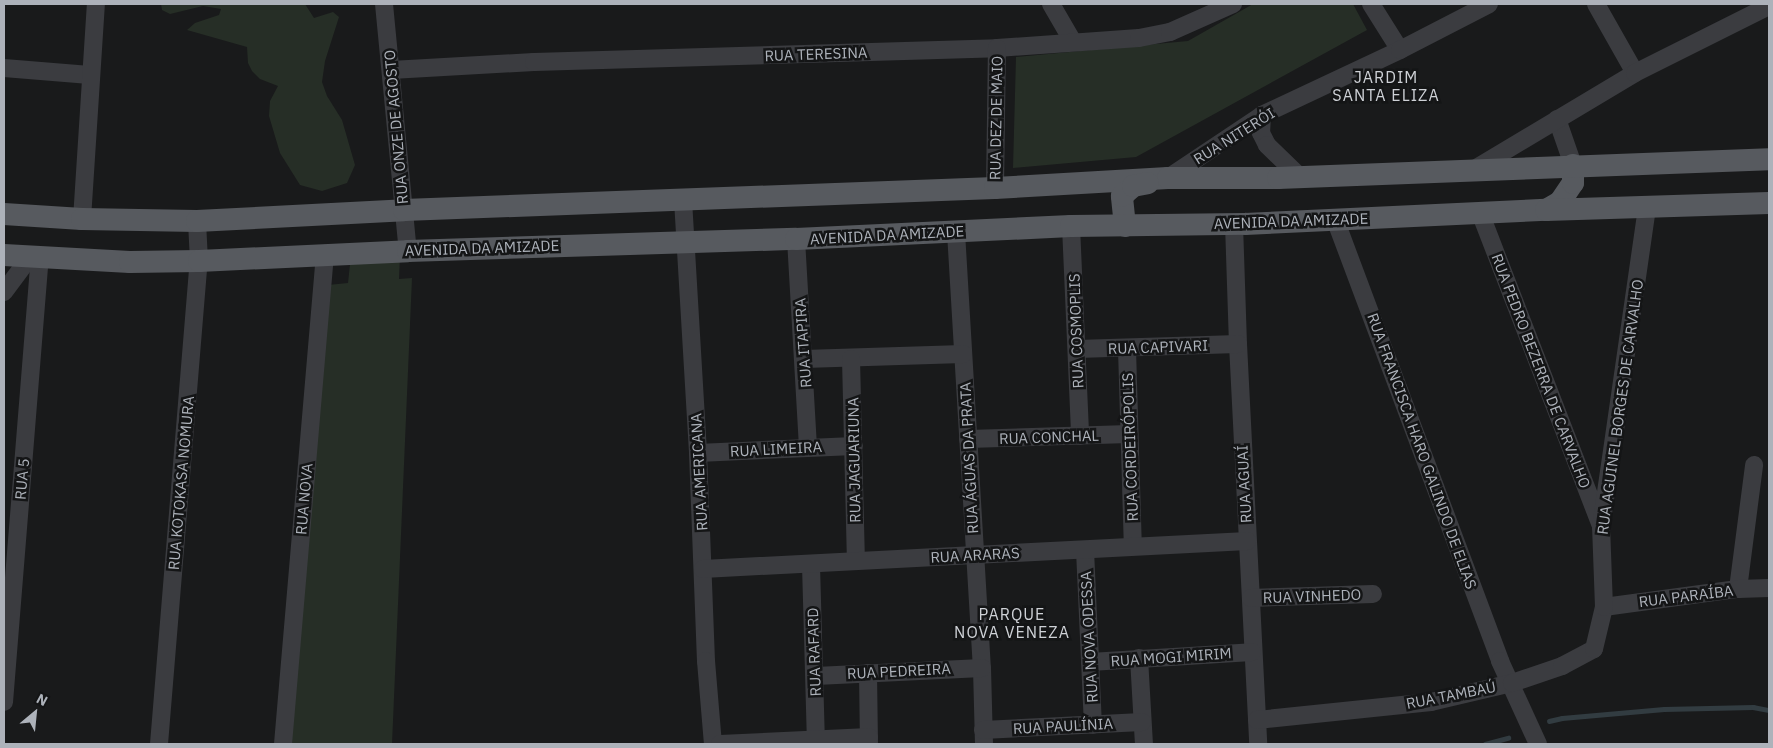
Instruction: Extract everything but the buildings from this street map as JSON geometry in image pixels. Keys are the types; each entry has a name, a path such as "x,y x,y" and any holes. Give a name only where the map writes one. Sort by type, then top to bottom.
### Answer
{"main road":[{"path":"4,214 82,219 197,221 404,210 996,188 1168,178 1299,176 1769,159"},
{"path":"1546,210 1560,202 1573,184 1575,174 1573,165"},
{"path":"1125,226 1122,196 1125,192 1133,186 1168,178"},
{"name":"AVENIDA DA AMIZADE","path":"4,255 130,262 199,261 325,254 796,239 1071,226 1234,224 1481,215 1546,210 1769,203"}],"street":[{"path":"82,219 96,4"},
{"name":"RUA ONZE DE AGOSTO","path":"384,4 408,251"},
{"path":"1051,4 1073,42"},
{"path":"1371,4 1400,50"},
{"name":"RUA NITERÓI","path":"1168,178 1262,115 1400,50 1489,4"},
{"path":"1596,4 1635,72"},
{"name":"RUA TERESINA","path":"391,70 534,62 997,48 1139,38 1170,32 1222,6"},
{"path":"1473,170 1635,72 1769,6"},
{"name":"RUA DEZ DE MAIO","path":"996,188 997,48"},
{"path":"4,68 90,76"},
{"path":"1262,115 1261,133 1267,145 1299,176"},
{"path":"1557,119 1573,165"},
{"name":"RUA AMERICANA","path":"683,200 698,453 706,661 713,744"},
{"name":"RUA AGUINEL BORGES DE CARVALHO","path":"1604,607 1601,527 1647,208"},
{"name":"RUA PEDRO BEZERRA DE CARVALHO","path":"1481,215 1601,527"},
{"name":"RUA FRANCISCA HARO GALINDO DE ELIAS","path":"1335,219 1493,643 1538,744"},
{"name":"RUA KOTOKASA NOMURA","path":"159,744 199,261 197,221"},
{"name":"RUA AGUAÍ","path":"1234,224 1252,652 1258,744"},
{"name":"RUA COSMOPLIS","path":"1071,226 1080,436"},
{"name":"RUA ÁGUAS DA PRATA","path":"956,232 982,668 984,737"},
{"name":"RUA ITAPIRA","path":"796,239 808,448"},
{"name":"RUA NOVA","path":"283,744 325,254"},
{"path":"4,292 35,257"},
{"name":"RUA 5","path":"4,702 35,257"},
{"name":"RUA CAPIVARI","path":"1077,350 1238,344"},
{"name":"RUA CORDEIRÓPOLIS","path":"1127,349 1128,434 1133,546"},
{"path":"804,359 963,354"},
{"name":"RUA JAGUARIUNA","path":"851,359 856,561"},
{"name":"RUA CONCHAL","path":"968,439 1128,434"},
{"name":"RUA LIMEIRA","path":"698,453 854,446"},
{"path":"1738,589 1754,465"},
{"name":"RUA ARARAS","path":"703,570 1247,540"},
{"name":"RUA NOVA ODESSA","path":"1085,550 1093,725"},
{"name":"RUA RAFARD","path":"810,564 816,676 816,738"},
{"name":"RUA PARAÍBA","path":"1604,607 1738,589 1769,588"},
{"name":"RUA VINHEDO","path":"1250,598 1373,594"},
{"name":"RUA TAMBAÚ","path":"1257,720 1431,702 1512,683 1562,666 1594,649 1604,607"},
{"name":"RUA MOGI MIRIM","path":"1090,662 1252,652"},
{"path":"1139,658 1144,744"},
{"name":"RUA PEDREIRA","path":"816,676 982,668"},
{"path":"720,744 816,738 869,741 868,673"},
{"name":"RUA PAULÍNIA","path":"984,737 1093,725 1142,722"}],"shaded area":[{"path":"161,4 305,4 314,18 333,12 339,17 325,61 322,82 327,96 342,120 355,165 347,183 322,191 300,185 280,153 269,116 270,101 278,86 260,79 252,71 248,63 247,47 187,30 195,23 219,15 221,9 203,6 170,14 162,10"},
{"path":"1253,4 1353,4 1367,30 1136,157 1013,168 1016,57 1188,41"},
{"path":"351,255 400,256 399,279 412,278 392,744 286,744 328,285 348,283"}],"waterway":[{"path":"1549,721 1562,718 1664,709 1753,707 1769,710"},
{"path":"1485,744 1508,738"}],"district":[{"name":"JARDIM SANTA ELIZA","path":"1386,86"},
{"name":"PARQUE NOVA VENEZA","path":"1012,623"}]}
